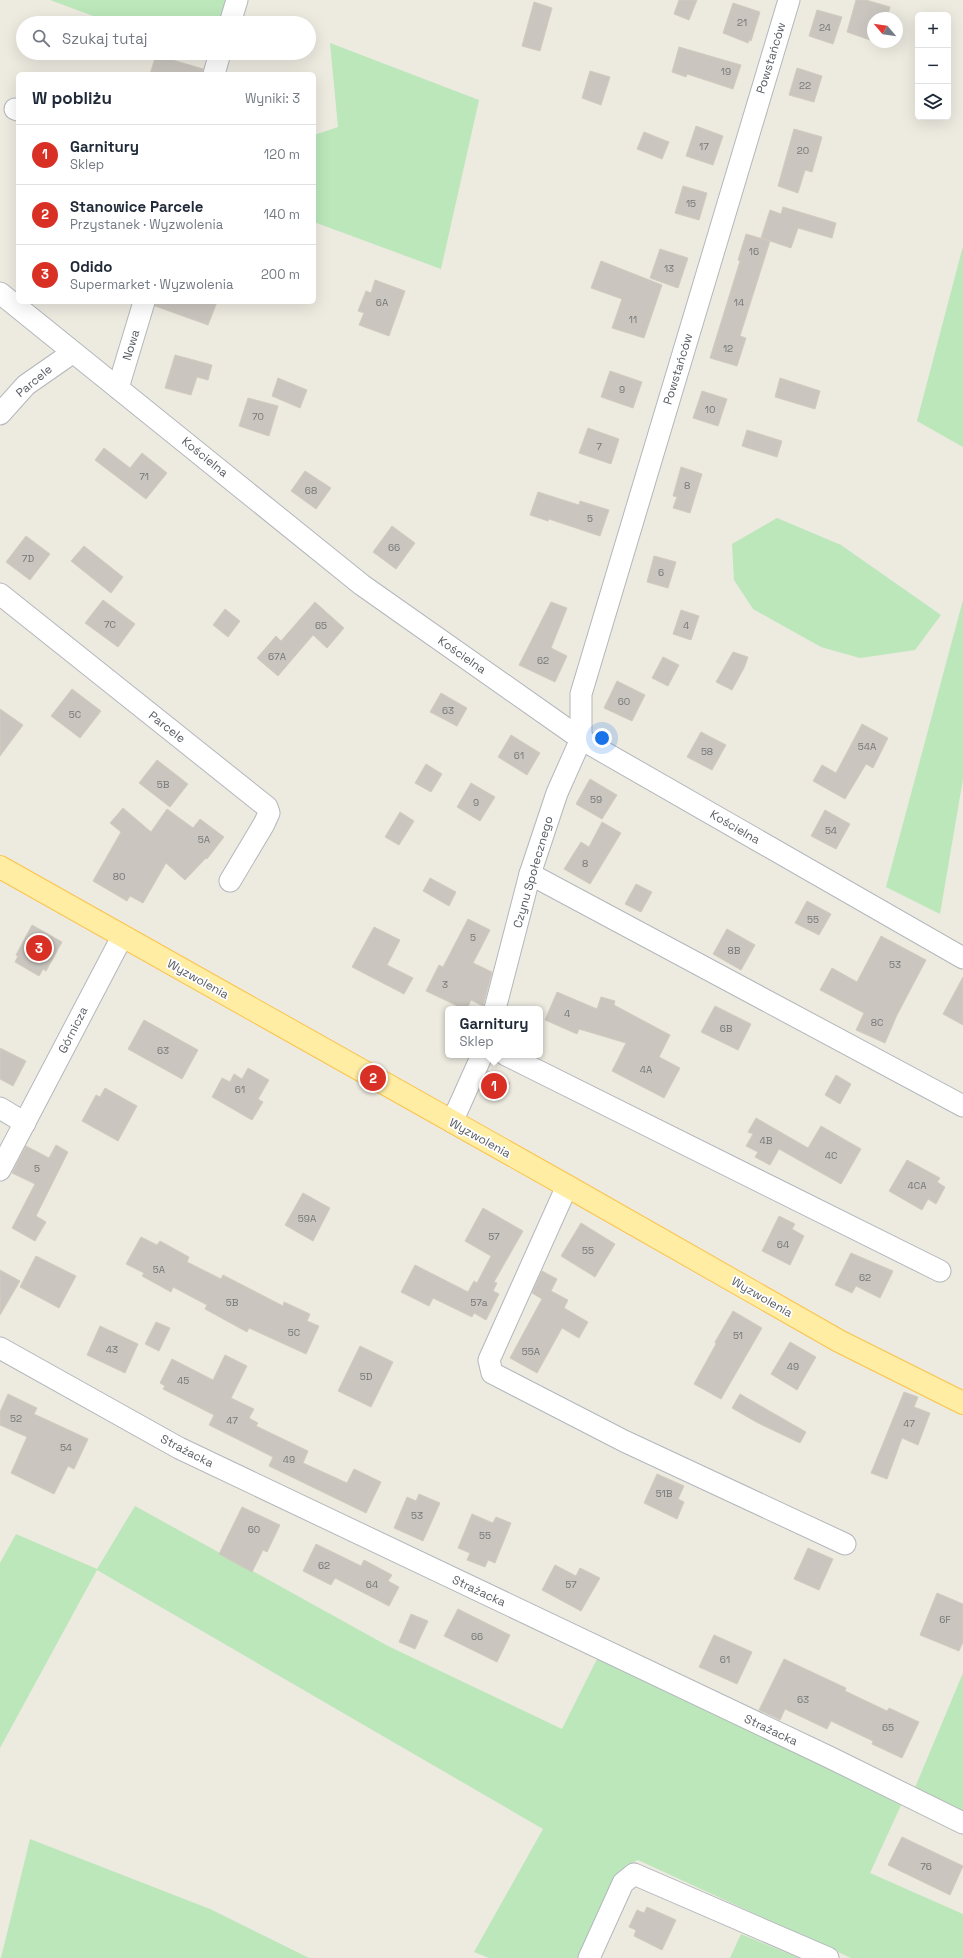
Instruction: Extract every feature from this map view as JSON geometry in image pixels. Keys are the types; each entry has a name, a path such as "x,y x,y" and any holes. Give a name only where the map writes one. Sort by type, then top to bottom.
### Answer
{"main road":[{"name":"Wyzwolenia","path":"0,867 839,1341 963,1403"}],"street":[{"path":"232,16 237,0"},
{"name":"Powstańców","path":"581,739 581,694 789,0"},
{"path":"215,72 218,60"},
{"name":"Kościelna","path":"0,294 362,585 581,739 963,958"},
{"name":"Nowa","path":"118,388 143,304"},
{"name":"Parcele","path":"0,414 26,385 72,353"},
{"name":"Parcele","path":"0,594 267,807 269,813 264,824 230,881"},
{"name":"Czynu Społecznego","path":"496,1006 530,874 557,794 581,739"},
{"path":"530,874 963,1106"},
{"name":"Górnicza","path":"0,1170 122,937"},
{"path":"452,1122 481,1058"},
{"path":"512,1058 940,1271"},
{"path":"0,1108 25,1123"},
{"path":"567,1186 489,1360 492,1373 624,1441 845,1544"},
{"name":"Strażacka","path":"0,1348 179,1448 829,1757 963,1823"},
{"path":"589,1958 623,1883 634,1874 828,1958"}],"green space":[{"path":"50,0 231,0 225,16 93,16"},
{"path":"330,43 479,100 441,269 316,223 316,134 338,127"},
{"path":"963,246 963,447 917,421"},
{"path":"777,518 841,545 941,615 915,650 860,658 821,647 753,609 734,580 732,544"},
{"path":"963,600 963,779 940,914 886,887"},
{"path":"135,1506 388,1646 562,1729 598,1657 902,1803 870,1873 963,1914 963,1958 851,1958 638,1860 626,1865 580,1958 489,1958 474,1952 543,1829 97,1570 0,1748 0,1563 16,1534 97,1569"},
{"path":"963,1673 963,1812 914,1790"},
{"path":"30,1839 210,1909 309,1958 1,1958"},
{"path":"741,1934 799,1958 730,1958"}],"building":[{"path":"679,0 697,0 689,20 674,14"},
{"path":"856,0 866,0 890,7 889,12 867,12 867,39 847,32"},
{"path":"534,2 552,8 540,51 522,46"},
{"path":"733,3 760,12 751,41 749,40 748,43 723,33"},
{"path":"817,10 842,17 833,44 809,36"},
{"path":"679,47 741,65 733,89 687,74 686,77 672,72"},
{"path":"154,60 173,60 203,69 202,72 151,72"},
{"path":"797,68 822,76 814,102 789,95"},
{"path":"590,71 610,77 601,105 582,98"},
{"path":"696,126 723,136 713,165 686,156"},
{"path":"794,129 822,137 812,172 805,170 798,193 778,186"},
{"path":"644,132 669,142 662,159 637,149"},
{"path":"683,186 707,193 699,220 675,213"},
{"path":"783,207 836,223 832,238 798,228 791,248 761,238 770,210 781,214"},
{"path":"746,234 770,241 740,336 746,338 737,366 710,358 740,261 738,260"},
{"path":"660,249 688,258 678,288 650,278"},
{"path":"601,261 662,285 644,338 612,328 622,299 591,288"},
{"path":"375,280 405,291 389,336 359,325 364,313 358,311 366,291 371,293"},
{"path":"156,304 216,304 208,325 155,306"},
{"path":"175,355 212,365 208,380 197,377 191,395 165,388"},
{"path":"610,371 642,382 633,408 601,397"},
{"path":"278,378 307,390 300,408 272,396"},
{"path":"780,378 820,391 815,409 775,397"},
{"path":"702,391 727,399 718,426 693,418"},
{"path":"248,398 278,406 269,436 239,426"},
{"path":"588,428 619,439 611,464 579,453"},
{"path":"747,430 782,441 777,457 742,446"},
{"path":"104,448 130,468 142,453 167,473 146,499 95,460"},
{"path":"681,467 702,474 690,513 673,508 677,497 673,496"},
{"path":"305,471 331,488 316,509 291,491"},
{"path":"538,492 579,505 580,501 609,510 600,536 549,519 548,521 530,515"},
{"path":"392,526 415,543 396,569 373,552"},
{"path":"26,536 50,554 30,580 6,562"},
{"path":"84,546 123,577 111,593 71,561"},
{"path":"654,556 676,562 668,588 647,582"},
{"path":"103,600 135,624 118,647 85,623"},
{"path":"315,602 344,628 327,648 313,635 278,676 257,658 276,636 281,641"},
{"path":"551,602 567,608 551,648 567,656 555,682 519,665"},
{"path":"225,609 240,621 228,637 213,625"},
{"path":"681,610 699,616 691,640 673,634"},
{"path":"733,652 748,657 732,690 716,682"},
{"path":"663,657 679,665 668,686 652,678"},
{"path":"617,681 645,695 632,721 604,708"},
{"path":"72,689 101,711 80,738 51,716"},
{"path":"441,693 467,708 457,726 430,712"},
{"path":"0,709 23,725 0,756"},
{"path":"862,724 888,738 873,768 866,764 845,799 813,781 822,765 836,773"},
{"path":"701,732 726,745 712,770 687,757"},
{"path":"511,735 540,753 527,775 498,757"},
{"path":"157,760 188,784 170,807 139,783"},
{"path":"426,764 442,774 431,792 415,783"},
{"path":"590,779 617,795 602,819 576,804"},
{"path":"471,783 495,797 480,821 457,807"},
{"path":"123,808 151,832 167,809 193,828 200,819 224,837 207,859 206,858 185,880 166,863 143,903 130,896 127,901 93,881 121,832 110,823"},
{"path":"825,810 850,824 836,849 811,836"},
{"path":"400,812 414,821 399,845 385,837"},
{"path":"602,822 621,833 590,884 564,869 581,842 589,847"},
{"path":"430,878 456,892 449,906 423,891"},
{"path":"636,884 652,892 641,912 625,904"},
{"path":"807,901 831,914 819,935 795,923"},
{"path":"468,919 490,930 473,963 492,972 483,1006 471,1000 468,1006 458,1006 426,991 439,965 443,967"},
{"path":"32,925 62,942 46,971 43,969 39,976 15,962 18,956 16,955"},
{"path":"374,927 400,940 387,965 413,978 404,994 352,967"},
{"path":"727,929 755,945 741,970 713,954"},
{"path":"881,936 926,960 897,1015 885,1043 856,1030 864,1013 820,990 832,968 857,982"},
{"path":"963,977 963,1025 943,1014"},
{"path":"557,992 597,1009 601,997 615,1001 614,1005 670,1035 659,1057 680,1068 664,1098 612,1071 626,1043 579,1029 577,1034 545,1020"},
{"path":"715,1006 751,1024 738,1050 701,1032"},
{"path":"144,1020 198,1050 182,1079 128,1049"},
{"path":"0,1048 26,1061 13,1086 0,1079"},
{"path":"248,1068 269,1080 258,1099 263,1102 252,1120 212,1097 222,1078 230,1082 234,1074 242,1079"},
{"path":"488,1071 510,1083 499,1100 479,1090"},
{"path":"836,1075 851,1084 840,1104 825,1095"},
{"path":"105,1088 137,1106 118,1141 82,1121 96,1095 100,1097"},
{"path":"756,1118 808,1148 821,1126 861,1149 841,1184 779,1149 770,1165 755,1157 758,1152 746,1146 753,1134 748,1132"},
{"path":"56,1145 68,1152 36,1216 46,1222 35,1241 12,1228 35,1184 12,1173 26,1146 49,1158"},
{"path":"907,1160 940,1178 937,1182 945,1187 936,1204 928,1199 922,1210 889,1191"},
{"path":"303,1193 330,1208 313,1241 285,1225"},
{"path":"483,1208 523,1231 494,1282 497,1283 493,1291 499,1294 486,1320 474,1313 472,1317 433,1298 429,1306 401,1292 415,1265 468,1292 474,1281 477,1283 491,1256 465,1241"},
{"path":"779,1216 795,1224 792,1229 804,1236 790,1265 762,1251"},
{"path":"581,1223 615,1244 595,1277 561,1256"},
{"path":"141,1237 157,1245 160,1241 189,1257 187,1262 221,1279 223,1275 283,1306 284,1302 310,1314 307,1321 319,1326 306,1354 249,1328 247,1332 205,1309 207,1305 173,1287 171,1292 142,1276 144,1273 126,1264"},
{"path":"851,1253 893,1271 880,1298 856,1286 852,1293 835,1285"},
{"path":"36,1256 76,1276 59,1308 20,1287"},
{"path":"0,1270 20,1281 0,1315"},
{"path":"542,1271 557,1279 551,1291 568,1300 564,1308 588,1322 579,1338 562,1328 537,1373 510,1358 542,1299 532,1293"},
{"path":"733,1311 762,1328 721,1399 694,1384 716,1344 715,1342"},
{"path":"156,1322 170,1328 159,1351 145,1344"},
{"path":"100,1326 138,1344 125,1373 87,1355"},
{"path":"790,1342 816,1357 797,1390 771,1374"},
{"path":"360,1346 393,1362 371,1407 338,1391"},
{"path":"225,1355 247,1366 231,1398 254,1409 249,1418 258,1423 256,1426 308,1451 303,1463 347,1483 354,1469 381,1482 366,1513 269,1466 273,1457 209,1425 214,1415 163,1389 165,1386 160,1383 172,1359 213,1380"},
{"path":"904,1392 918,1397 914,1407 930,1413 918,1445 902,1438 887,1479 871,1473"},
{"path":"8,1394 37,1408 34,1414 88,1439 74,1469 68,1466 54,1494 11,1473 27,1437 0,1425 0,1412"},
{"path":"740,1394 806,1432 800,1443 758,1423 732,1408"},
{"path":"657,1474 684,1486 678,1499 684,1502 677,1519 644,1503"},
{"path":"419,1494 440,1503 423,1541 394,1528 407,1497 416,1501"},
{"path":"242,1507 280,1525 267,1552 263,1550 252,1572 219,1554"},
{"path":"472,1514 493,1523 496,1517 511,1523 495,1563 488,1560 485,1567 467,1560 470,1553 458,1548"},
{"path":"316,1544 361,1566 364,1560 392,1575 388,1581 399,1587 389,1606 335,1578 331,1585 303,1571"},
{"path":"808,1548 833,1559 819,1590 794,1579"},
{"path":"555,1565 576,1576 580,1568 600,1578 581,1611 542,1590"},
{"path":"937,1593 963,1604 963,1642 959,1651 920,1635"},
{"path":"458,1609 510,1635 497,1662 444,1636"},
{"path":"411,1614 428,1621 415,1649 399,1642"},
{"path":"714,1635 752,1652 737,1684 699,1667"},
{"path":"784,1659 846,1688 845,1691 887,1711 889,1708 919,1722 902,1758 872,1744 873,1741 831,1721 827,1729 785,1709 780,1720 759,1710"},
{"path":"902,1837 963,1866 950,1895 888,1865"},
{"path":"647,1907 676,1920 662,1950 634,1936 636,1930 629,1927 637,1910 644,1913"}],"place":[{"name":"Odido","path":"39,948"},
{"name":"Stanowice Parcele","path":"373,1078"},
{"name":"Garnitury","path":"494,1086"}]}
